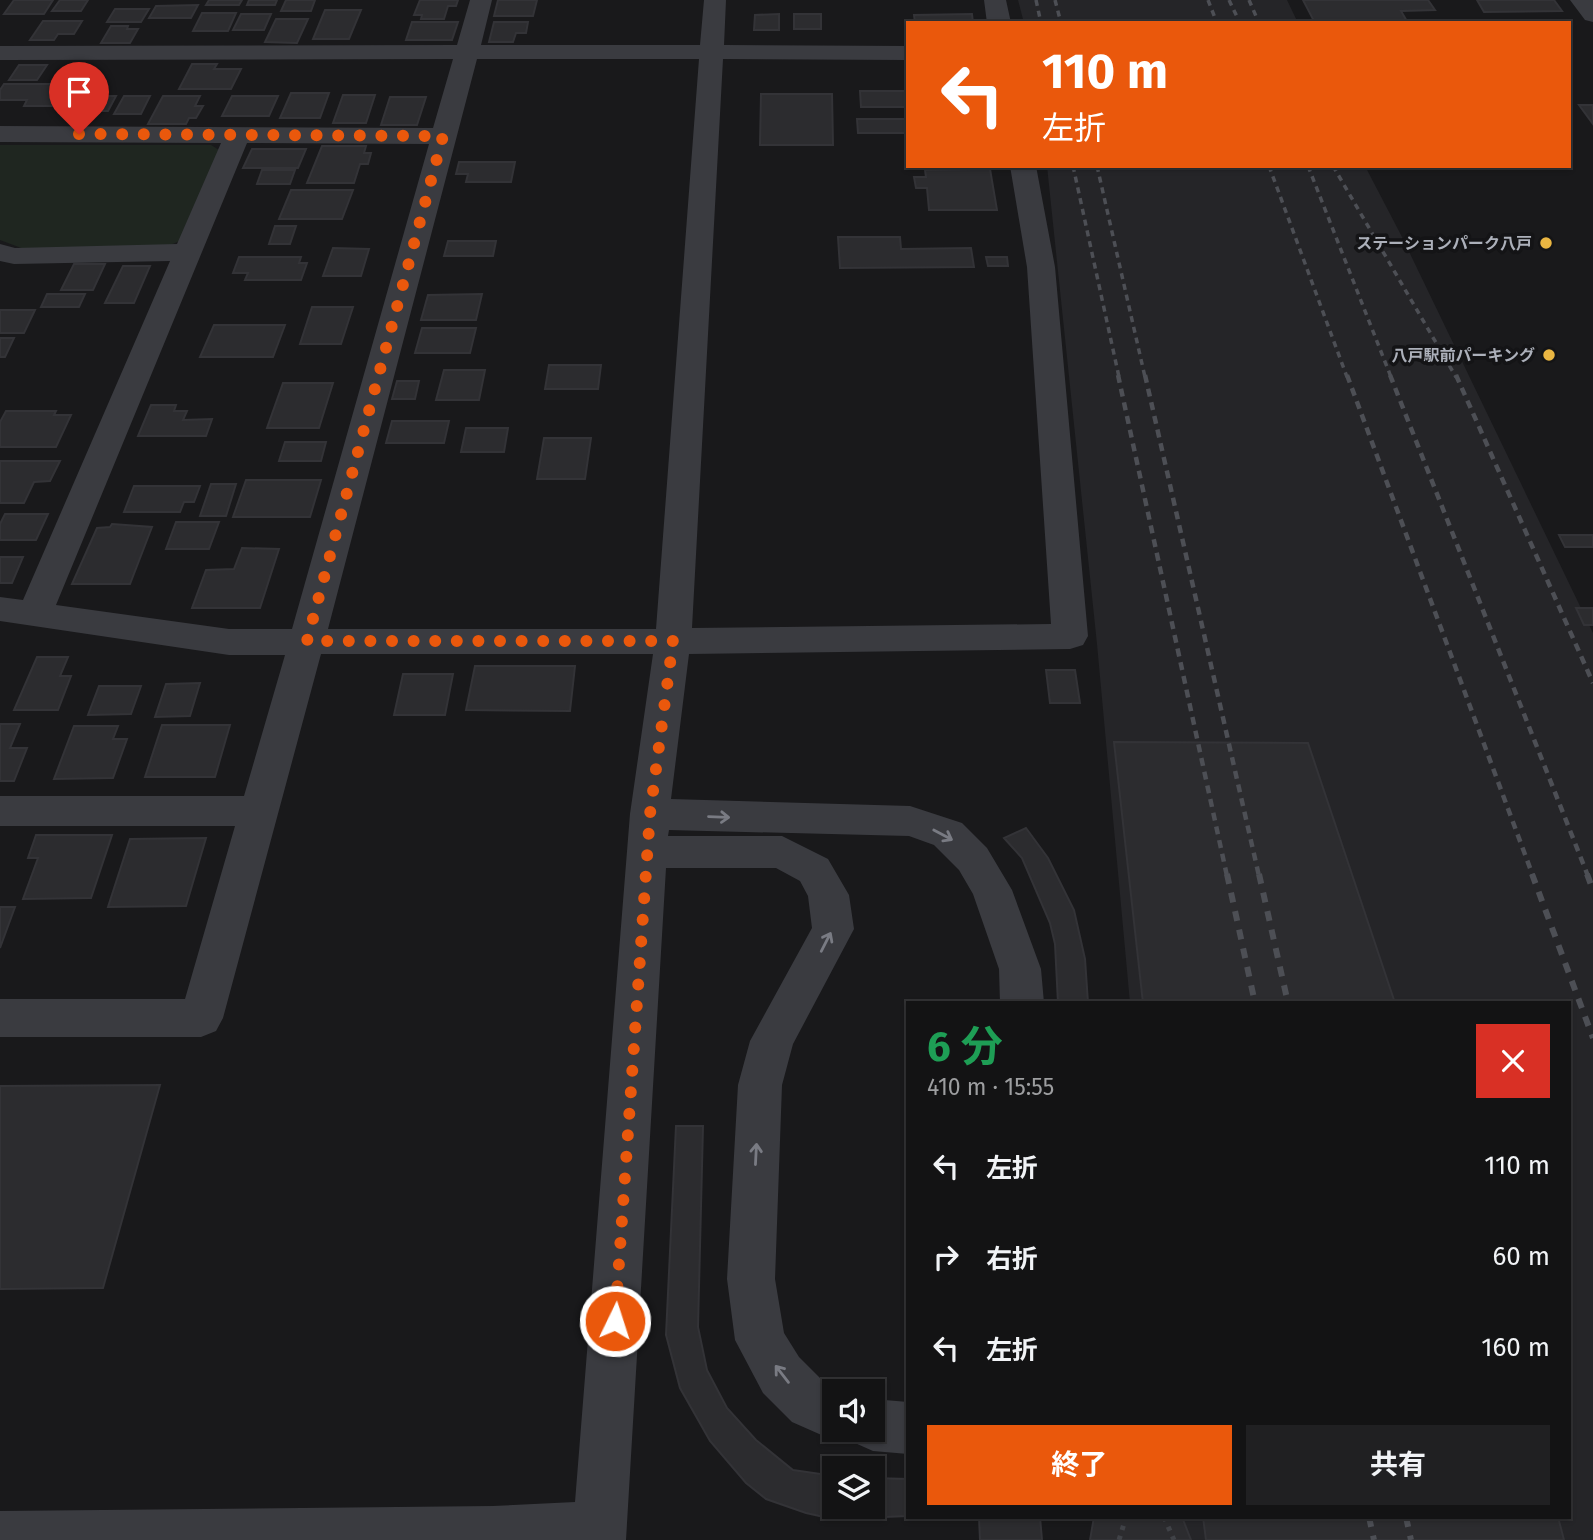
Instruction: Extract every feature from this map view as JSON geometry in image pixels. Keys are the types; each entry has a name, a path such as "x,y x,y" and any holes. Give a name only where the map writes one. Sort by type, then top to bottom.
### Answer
{"street":[{"path":"0,1018 201,1018 307,641 481,0"},
{"path":"0,1538 599,1534 649,833 673,641 715,0"},
{"path":"995,0 999,21"},
{"path":"1581,0 1593,15"},
{"path":"0,53 467,54 713,51 906,54"},
{"path":"0,134 443,136"},
{"path":"35,614 237,135"},
{"path":"0,609 229,642 673,641 1070,636 1041,267 1023,168"},
{"path":"0,252 14,257 189,252"},
{"path":"0,811 259,811"},
{"path":"649,833 910,821 948,834 973,859 992,890 1020,969 1022,1001"},
{"path":"649,833 782,852 814,870 828,895 833,929 772,1041 760,1085 751,1279 760,1340 781,1374 810,1404 822,1409"},
{"path":"885,1426 906,1428"}],"path":[{"path":"1119,1540 1125,1519"},
{"path":"1165,1519 1174,1540"}],"shaded area":[{"path":"1018,0 1287,0 1297,21 1023,21"},
{"path":"0,145 211,145 219,150 184,239 166,247 24,249 0,240"},
{"path":"1047,168 1366,168 1593,633 1593,1540 1179,1540 1176,1519 1571,1519 1571,1001 1130,1001 1097,644"}],"building":[{"path":"14,0 53,0 44,14 4,14"},
{"path":"60,0 88,0 81,11 52,11"},
{"path":"209,0 242,0 239,5 206,5"},
{"path":"249,0 277,0 275,5 247,5"},
{"path":"286,0 315,0 311,11 281,11"},
{"path":"420,0 458,0 456,6 448,6 444,19 421,19 422,15 414,15"},
{"path":"498,0 537,0 533,16 494,16"},
{"path":"1303,0 1428,0 1435,10 1401,11 1407,21 1314,21"},
{"path":"1477,0 1554,0 1562,11 1484,12"},
{"path":"198,5 191,18 149,18 156,6"},
{"path":"115,9 149,9 141,22 107,22"},
{"path":"325,10 361,10 349,39 313,39"},
{"path":"202,13 236,13 228,31 193,31"},
{"path":"241,14 271,14 264,30 233,30"},
{"path":"779,14 779,30 754,30 755,15"},
{"path":"794,14 821,14 821,29 794,29"},
{"path":"972,14 973,21 915,21 914,15"},
{"path":"276,19 308,19 297,43 265,42"},
{"path":"43,21 82,21 74,34 58,34 54,40 30,40"},
{"path":"412,22 458,22 452,40 406,40"},
{"path":"494,22 528,22 526,33 516,33 513,42 489,42"},
{"path":"111,26 138,29 130,43 101,43"},
{"path":"192,64 217,64 214,69 241,69 231,89 179,89"},
{"path":"19,65 47,65 37,80 9,80"},
{"path":"4,84 77,84 65,106 24,106 27,100 0,100 0,90"},
{"path":"860,91 906,91 906,107 861,107"},
{"path":"291,93 329,93 320,118 280,118"},
{"path":"761,94 832,94 833,145 760,145"},
{"path":"343,95 375,95 366,123 333,123"},
{"path":"84,96 116,96 108,111 76,111"},
{"path":"124,96 150,96 141,114 114,114"},
{"path":"163,96 200,96 195,106 203,106 196,118 189,118 186,124 148,124"},
{"path":"232,96 278,96 269,116 222,116"},
{"path":"390,97 426,97 417,125 381,125"},
{"path":"1579,105 1593,105 1593,124"},
{"path":"857,119 906,119 906,133 858,133"},
{"path":"322,146 366,146 364,153 371,153 368,164 360,164 354,183 307,183"},
{"path":"252,149 306,149 298,168 243,168"},
{"path":"459,162 515,162 511,182 466,182 468,174 456,174"},
{"path":"990,169 997,210 929,210 927,188 916,188 914,177 926,177 925,170"},
{"path":"262,170 295,170 290,184 257,184"},
{"path":"291,190 353,190 342,219 279,219"},
{"path":"275,226 296,226 290,244 269,244"},
{"path":"838,237 900,237 901,249 971,248 974,267 840,268"},
{"path":"448,241 496,241 493,256 444,256"},
{"path":"333,248 369,249 361,276 323,276"},
{"path":"239,257 301,257 299,263 307,263 301,280 245,280 248,273 233,273"},
{"path":"986,257 1007,257 1008,266 988,266"},
{"path":"74,264 105,264 93,290 61,290"},
{"path":"123,266 150,266 134,303 105,303"},
{"path":"47,294 85,294 79,307 41,307"},
{"path":"482,294 476,320 421,320 428,295"},
{"path":"312,307 353,307 341,344 300,344"},
{"path":"0,310 35,310 24,333 0,333"},
{"path":"214,325 285,325 273,357 200,357"},
{"path":"422,328 476,328 470,353 415,353"},
{"path":"0,338 14,338 5,357 0,357"},
{"path":"549,365 601,365 598,389 545,389"},
{"path":"444,370 485,370 479,400 436,400"},
{"path":"397,381 419,381 415,399 392,399"},
{"path":"283,383 333,383 319,428 267,428"},
{"path":"151,405 176,405 174,411 187,411 183,420 212,419 206,436 138,436"},
{"path":"6,411 56,411 54,415 71,415 56,447 0,447 0,422"},
{"path":"392,421 449,421 444,443 386,443"},
{"path":"466,428 508,428 504,452 461,452"},
{"path":"544,438 591,438 585,479 537,479"},
{"path":"285,442 326,442 321,461 279,461"},
{"path":"0,461 60,461 50,481 34,482 24,503 0,503"},
{"path":"246,480 321,480 310,517 233,517"},
{"path":"211,484 236,484 226,516 200,516"},
{"path":"134,486 200,486 194,502 184,502 180,512 124,512"},
{"path":"5,514 48,514 36,540 0,540 0,524"},
{"path":"176,522 219,522 209,549 166,549"},
{"path":"112,524 152,527 130,584 72,584 97,528 110,527"},
{"path":"1559,535 1593,535 1593,547 1565,547"},
{"path":"242,548 279,549 260,608 192,608 206,570 234,569"},
{"path":"0,557 23,557 12,583 0,583"},
{"path":"1576,608 1593,608 1593,625 1584,625"},
{"path":"37,657 68,657 60,676 71,676 58,710 14,710"},
{"path":"475,666 575,666 570,711 466,710"},
{"path":"1046,670 1075,670 1080,703 1050,703"},
{"path":"403,674 453,674 445,715 394,715"},
{"path":"200,683 190,716 155,717 166,684"},
{"path":"99,686 141,686 131,714 88,715"},
{"path":"0,724 20,724 10,748 27,748 14,781 0,781"},
{"path":"162,725 230,725 215,777 145,777"},
{"path":"74,726 118,726 113,739 127,739 113,778 54,779"},
{"path":"1114,742 1308,743 1394,1001 1143,1001"},
{"path":"1026,828 1048,858 1074,910 1085,959 1088,1001 1058,1001 1055,944 1050,923 1022,858 1004,838"},
{"path":"36,835 112,835 91,898 23,899 38,858 28,858"},
{"path":"206,838 186,906 108,907 130,839"},
{"path":"0,907 15,907 0,948"},
{"path":"160,1085 103,1288 0,1289 0,1086"},
{"path":"676,1126 703,1126 698,1327 707,1370 727,1408 756,1440 793,1470 822,1474 822,1517 766,1499 746,1483 710,1441 680,1388 666,1335"},
{"path":"885,1478 906,1479 906,1516 885,1517"},
{"path":"979,1519 1040,1519 1042,1540 980,1540"},
{"path":"1094,1519 1183,1519 1191,1540 1090,1540"},
{"path":"1203,1519 1559,1519 1564,1540 1206,1540"}],"railway":[{"path":"1036,0 1041,21"},
{"path":"1055,0 1060,21"},
{"path":"1208,0 1216,21"},
{"path":"1229,0 1239,21"},
{"path":"1249,0 1258,21"},
{"path":"1073,168 1119,377"},
{"path":"1097,168 1145,377"},
{"path":"1270,168 1347,377"},
{"path":"1309,168 1391,377"},
{"path":"1334,168 1456,377"},
{"path":"1118,375 1227,876"},
{"path":"1145,375 1259,876"},
{"path":"1347,375 1533,876"},
{"path":"1390,375 1588,876"},
{"path":"1456,375 1593,683"},
{"path":"1227,874 1255,1001"},
{"path":"1259,874 1288,1001"},
{"path":"1532,874 1593,1038"},
{"path":"1587,874 1593,890"},
{"path":"1369,1519 1374,1540"},
{"path":"1406,1519 1411,1540"}],"place":[{"name":"ステーションパーク八戸","path":"1546,243"},
{"name":"八戸駅前パーキング","path":"1549,355"}],"route":[{"path":"79,134 443,136 307,641 673,641 650,814 615,1321"}]}
